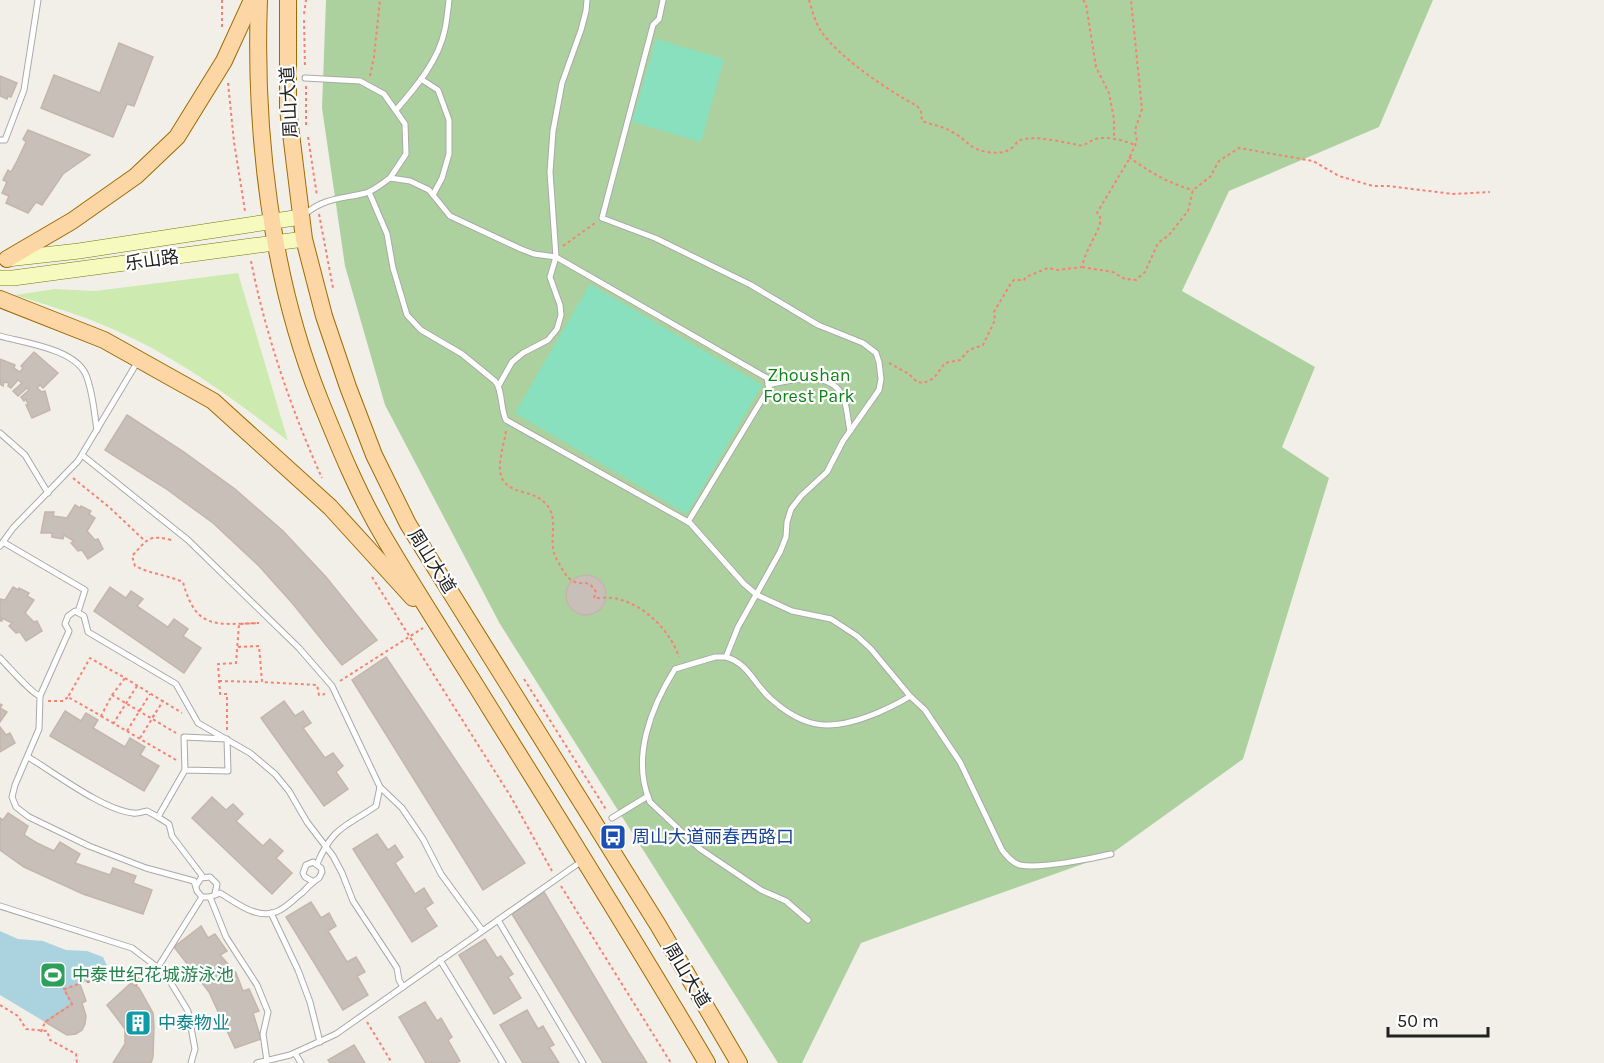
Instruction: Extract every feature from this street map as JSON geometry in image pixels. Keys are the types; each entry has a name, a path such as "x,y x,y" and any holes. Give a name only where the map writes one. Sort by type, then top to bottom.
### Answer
{"main road":[{"path":"4,259 72,221 136,176 177,137 220,69 252,0"},
{"name":"周山大道","path":"259,0 260,111 276,243 294,324 319,398 348,466 384,537 707,1063"},
{"name":"周山大道","path":"288,0 288,109 304,239 324,316 374,455 408,524 658,925 740,1063"},
{"name":"乐山路","path":"4,259 301,217"},
{"name":"乐山路","path":"0,278 304,239"},
{"path":"0,299 104,340 213,401 330,507 437,625"}],"lane":[{"path":"0,140 5,140 24,90 38,0"},
{"path":"396,110 421,79 433,59 445,31 449,0"},
{"path":"587,0 584,20 562,83 550,172 556,257 550,277 560,305 561,315 557,330 548,340 523,353 512,362 499,385 502,411 506,420 688,522 756,595 792,612 831,619 844,626 871,649 910,696 925,710 960,762 1002,850 1009,859 1020,865 1031,865 1083,861 1111,854"},
{"path":"663,0 659,18 652,25 602,218 707,262 818,325 863,343 876,353 880,370 879,390 850,431 826,472 791,509 786,537 780,552 738,627 726,657"},
{"path":"301,217 318,203 369,192 390,178 405,154 405,124 384,94 360,81 305,78"},
{"path":"421,79 438,90 449,120 449,154 442,178 433,195"},
{"path":"390,178 410,181 429,190 450,216 521,249 534,254 556,257 767,378 769,388 688,522"},
{"path":"369,192 387,234 393,268 406,315 421,330 462,354 499,385"},
{"path":"0,336 44,347 76,360 86,374 97,430"},
{"path":"78,612 85,590 2,544 13,528 82,455 139,360"},
{"path":"768,385 799,378 823,379 839,389 844,400 850,431"},
{"path":"0,433 25,455 48,493"},
{"path":"82,455 188,540 299,648 334,689 380,787 402,808 423,839 441,874 482,930"},
{"path":"267,1060 263,1034 268,1012 257,985 226,937 213,879 198,881 146,868 89,846 29,817 16,807 12,797 39,729 40,696 69,632 65,624 68,616 75,611 84,616 88,632 176,684 198,723 250,753 289,791 342,873 353,902 397,968 403,987"},
{"path":"808,920 786,901 760,890 700,849 650,802 643,768 644,745 650,720 666,683 675,669 715,657 726,657 737,660 768,697 783,708 818,725 831,727 845,725 884,710 910,696"},
{"path":"0,658 34,695 40,696"},
{"path":"158,817 185,768 184,737 227,739"},
{"path":"185,768 228,771 227,739"},
{"path":"28,757 92,797 119,810 135,814 147,811 169,824 172,836 198,881 198,893 202,897"},
{"path":"317,864 325,846 340,829 376,806 380,787"},
{"path":"612,818 648,796"},
{"path":"257,1063 295,1053 336,1034 584,860"},
{"path":"158,967 202,897 216,893 247,910 271,914 289,904 321,874 321,868 317,864 309,863 303,870 305,877 312,881"},
{"path":"0,906 132,948 158,967 165,973 188,1011 195,1049 190,1063"},
{"path":"271,914 302,981 320,1042"},
{"path":"498,920 583,1063"},
{"path":"440,960 503,1063"},
{"path":"295,1053 301,1063"}],"path":[{"path":"306,0 306,126"},
{"path":"368,85 374,57 380,0"},
{"path":"808,0 822,32 844,55 917,106 921,111 922,121 952,132 962,138 968,146 977,150 1000,153 1008,151 1018,141 1026,139 1062,141 1079,146 1086,145 1094,139 1114,139 1135,145"},
{"path":"1083,0 1086,4 1096,68 1109,93 1114,139"},
{"path":"1082,267 1085,253 1100,224 1101,219 1097,213 1137,141 1136,122 1142,108 1131,0"},
{"path":"308,137 335,294"},
{"path":"876,353 918,382 924,383 934,378 945,363 960,360 969,350 983,345 995,320 994,312 1014,280 1024,280 1048,268 1058,270 1082,267 1113,272 1125,279 1136,280 1145,272 1158,243 1169,235 1188,210 1193,190 1210,177 1219,161 1239,148 1313,161 1339,176 1373,186 1453,194 1490,192"},
{"path":"1129,157 1167,181 1193,190"},
{"path":"556,257 560,248 602,218"},
{"path":"506,420 506,433 499,462 501,478 507,486 534,494 546,503 554,516 552,545 562,568 572,581 591,585 596,592 594,598 617,598 645,612 660,624 678,655 681,667"},
{"path":"66,474 86,486 145,541"},
{"path":"171,540 154,537 145,541 132,556 135,566 150,573 168,576 183,582 190,603 196,612 213,624 273,622"},
{"path":"227,739 227,694 220,694 218,664 237,663 239,624 273,622"},
{"path":"219,681 317,685 319,695 334,689 437,625"},
{"path":"237,647 259,646 262,682"},
{"path":"40,696 54,702 63,701 90,658 198,723"},
{"path":"520,673 612,818 629,849"},
{"path":"101,716 112,695 125,678"},
{"path":"113,723 137,686"},
{"path":"127,731 150,693"},
{"path":"112,695 184,737"},
{"path":"68,696 185,768"},
{"path":"152,718 162,701"},
{"path":"139,739 162,701"},
{"path":"136,986 139,978 144,975"},
{"path":"41,1032 45,1022 72,1004 64,988 84,982 105,982"},
{"path":"0,1005 18,1016 26,1029 47,1031 50,1040 76,1054 77,1063"},
{"path":"363,1015 392,1063"}],"green space":[{"name":"Zhoushan Forest Park","path":"326,0 1433,0 1379,127 1229,191 1182,291 1315,367 1282,447 1329,478 1243,759 1111,854 861,943 802,1063 778,1063 500,624 385,405 345,266 322,108"},
{"path":"656,39 724,59 701,142 632,122"},
{"path":"238,273 288,441 205,380 161,353 90,320 15,295 55,289 95,291"},
{"path":"590,284 762,385 687,514 515,413"}],"water":[{"name":"中泰世纪花城游泳池","path":"0,931 18,939 43,941 66,950 87,951 103,957 108,968 105,982 84,982 64,988 72,1004 45,1022 0,995"}],"building":[{"path":"119,43 153,57 134,106 127,104 113,137 41,108 54,75 100,93"},
{"path":"0,76 17,83 11,97 8,96 7,99 0,96"},
{"path":"28,130 90,155 63,174 42,205 36,202 28,213 6,203 9,196 2,193 7,182 3,180 8,170 11,172 17,161 26,142 23,139"},
{"path":"34,352 58,373 43,388 40,385 37,388 42,392 45,391 50,410 32,418 26,405 28,405 26,399 24,401 21,397 29,390 27,388 18,396 13,391 22,383 18,380 11,388 8,386 9,383 4,382 3,386 0,384 0,359 15,365 14,368 20,372 23,368 21,366"},
{"path":"127,415 235,489 283,531 326,577 377,640 342,665 259,566 213,523 165,488 105,450"},
{"path":"75,505 91,511 89,514 95,518 87,531 95,540 98,539 103,549 88,559 82,550 78,551 71,543 74,541 64,535 63,539 52,537 52,533 41,533 45,512 54,512 53,516 67,518"},
{"path":"586,575 600,581 606,595 600,609 586,615 572,609 566,595 572,581"},
{"path":"13,587 29,593 27,596 34,600 25,613 34,622 37,621 42,631 26,641 20,632 16,633 9,626 12,623 2,618 0,621 0,599 5,600"},
{"path":"110,587 126,598 131,591 143,599 137,606 168,627 174,619 188,629 183,636 201,648 184,673 94,611"},
{"path":"386,657 525,863 483,890 352,680"},
{"path":"284,701 295,716 303,711 311,723 303,728 325,758 333,753 343,766 336,772 348,789 324,806 261,718"},
{"path":"0,708 7,712 0,722"},
{"path":"65,711 81,721 86,713 98,720 93,728 125,747 130,738 145,747 140,755 159,766 144,791 50,736"},
{"path":"0,727 6,735 10,733 15,743 0,752"},
{"path":"212,797 226,810 233,804 243,814 236,821 263,846 270,839 283,851 276,858 292,873 272,894 192,818"},
{"path":"8,813 28,826 24,835 37,843 54,851 60,842 80,854 75,863 110,875 113,868 136,876 133,883 152,890 143,914 83,894 24,867 0,850 0,818 3,820"},
{"path":"377,834 388,850 395,845 403,857 395,863 415,894 424,888 433,903 425,908 437,926 412,942 353,849"},
{"path":"544,892 647,1063 603,1063 512,914"},
{"path":"311,902 321,918 329,913 336,926 328,931 347,962 356,957 365,972 357,976 368,995 343,1010 286,917"},
{"path":"201,926 208,938 215,934 227,951 220,955 236,973 243,991 249,989 259,1011 253,1013 261,1039 235,1048 209,992 174,947"},
{"path":"485,939 497,958 501,956 513,974 508,977 521,998 494,1014 459,955"},
{"name":"中泰物业","path":"131,983 139,988 153,1013 151,1063 113,1063 125,1044 125,1029 107,1005"},
{"path":"80,984 86,1001 82,1003 86,1016 85,1024 76,1034 67,1035 45,1022 72,1004 64,989"},
{"path":"425,1002 437,1021 441,1018 452,1037 448,1040 460,1061 426,1063 399,1017"},
{"path":"527,1010 538,1029 543,1026 554,1045 549,1047 559,1063 523,1063 500,1025"},
{"path":"354,1045 365,1063 330,1063 328,1060"}],"place":[{"name":"周山大道丽春西路口","path":"613,837"},
{"name":"中泰世纪花城游泳池","path":"53,975"},
{"name":"中泰物业","path":"138,1023"}]}
